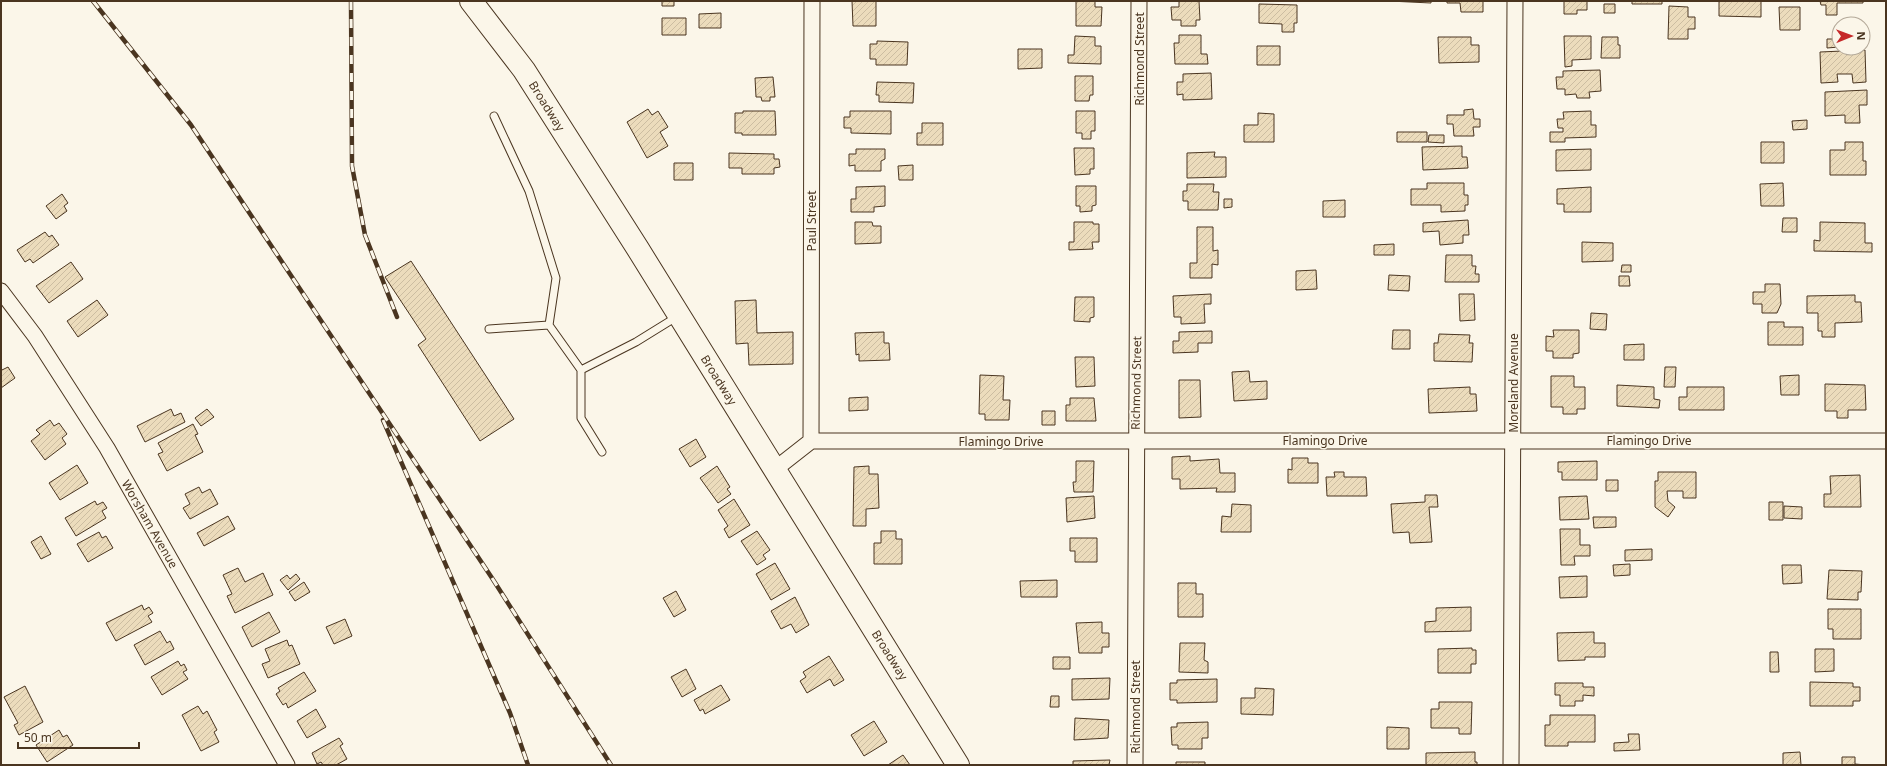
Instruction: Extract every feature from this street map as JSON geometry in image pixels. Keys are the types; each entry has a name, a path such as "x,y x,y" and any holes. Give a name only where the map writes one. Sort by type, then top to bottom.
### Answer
{"main road":[{"name":"Broadway","path":"472,1 524,70 638,249 678,316 958,765"}],"street":[{"name":"Paul Street","path":"811,441 812,1"},
{"name":"Richmond Street","path":"1135,765 1139,1"},
{"name":"Moreland Avenue","path":"1511,765 1515,1"},
{"name":"Worsham Avenue","path":"1,291 35,336 107,448 287,765"},
{"name":"Flamingo Drive","path":"811,441 1886,441"},
{"path":"774,470 811,441"}],"lane":[{"path":"494,116 529,190 556,278 549,325 581,370 581,418 602,452"},
{"path":"581,370 636,342 678,316"},
{"path":"489,329 549,325"}],"building":[{"path":"662,1 674,1 674,6 662,6"},
{"path":"852,1 876,1 876,26 853,26"},
{"path":"1076,1 1095,1 1095,7 1102,7 1101,26 1076,26"},
{"path":"1179,1 1199,1 1200,20 1196,20 1196,26 1181,26 1181,20 1172,20 1171,7 1179,7"},
{"path":"1389,1 1431,1 1431,3"},
{"path":"1447,1 1483,1 1483,12 1461,12 1460,3 1447,3"},
{"path":"1564,1 1587,1 1587,10 1577,10 1577,14 1564,14"},
{"path":"1632,1 1662,1 1662,4 1632,4"},
{"path":"1719,1 1761,1 1761,17 1719,16"},
{"path":"1820,1 1863,1 1863,3 1837,3 1837,15 1826,15 1826,5 1821,5"},
{"path":"1259,4 1297,5 1297,23 1294,23 1294,32 1282,32 1282,24 1259,23"},
{"path":"1604,4 1615,4 1615,13 1604,13"},
{"path":"1669,6 1688,7 1688,17 1695,17 1695,29 1688,29 1688,39 1668,39"},
{"path":"1779,7 1800,7 1800,30 1780,30"},
{"path":"721,13 721,28 699,28 699,14"},
{"path":"662,18 686,18 686,35 662,35"},
{"path":"1179,35 1201,35 1201,54 1207,54 1208,64 1175,64 1174,43 1179,43"},
{"path":"1075,36 1095,37 1095,46 1101,46 1101,64 1068,63 1068,55 1074,55"},
{"path":"1564,36 1591,36 1591,59 1572,60 1572,66 1565,67"},
{"path":"1438,37 1471,37 1471,45 1479,45 1479,62 1439,63"},
{"path":"1602,37 1618,37 1618,45 1620,45 1620,58 1601,58"},
{"path":"1827,39 1831,39 1831,48 1827,48"},
{"path":"877,41 908,42 907,65 876,65 876,59 870,59 870,44 877,44"},
{"path":"1257,46 1280,46 1280,65 1257,65"},
{"path":"1018,49 1042,49 1042,68 1018,69"},
{"path":"1820,52 1831,52 1831,56 1865,56 1866,82 1853,83 1852,74 1837,74 1838,82 1821,83"},
{"path":"1600,70 1601,91 1589,92 1590,98 1577,98 1576,94 1565,95 1565,89 1557,89 1556,77 1563,77 1563,71"},
{"path":"1211,73 1212,99 1183,100 1183,94 1177,95 1177,82 1183,82 1183,74"},
{"path":"1075,76 1093,76 1093,95 1090,95 1089,101 1075,101"},
{"path":"773,77 775,97 770,97 770,101 762,101 761,97 756,97 755,78"},
{"path":"877,82 914,83 913,103 879,102 879,95 876,95"},
{"path":"1867,90 1867,105 1859,105 1860,123 1845,123 1845,115 1825,116 1825,92"},
{"path":"648,109 652,115 658,111 668,127 660,132 668,146 647,158 627,122"},
{"path":"1473,109 1474,119 1480,119 1480,127 1473,127 1474,136 1454,136 1453,124 1447,124 1447,115 1464,115 1464,110"},
{"path":"743,111 775,111 776,135 742,135 742,133 735,133 735,113 743,113"},
{"path":"850,111 891,111 891,134 851,133 851,128 844,128 844,117 850,117"},
{"path":"1076,111 1095,111 1095,131 1091,131 1091,139 1082,139 1082,133 1076,133"},
{"path":"1591,111 1591,125 1596,125 1596,137 1565,138 1565,142 1550,142 1550,132 1563,132 1563,128 1558,128 1557,119 1564,119 1563,112"},
{"path":"1258,113 1274,114 1274,142 1244,142 1244,125 1258,125"},
{"path":"1807,120 1807,129 1793,130 1792,121"},
{"path":"922,123 943,123 943,145 917,145 917,133 922,133"},
{"path":"1397,132 1427,132 1427,142 1397,142"},
{"path":"1429,135 1444,135 1444,143 1428,142"},
{"path":"1761,142 1784,142 1784,163 1761,163"},
{"path":"1845,142 1863,142 1863,161 1866,161 1866,175 1830,175 1830,150 1845,150"},
{"path":"1462,146 1462,157 1467,157 1468,168 1423,170 1422,147"},
{"path":"1074,148 1094,148 1094,169 1090,169 1090,174 1075,175"},
{"path":"856,149 885,149 885,159 881,161 881,171 855,171 855,165 849,166 849,154 856,154"},
{"path":"1591,149 1591,170 1556,171 1556,150"},
{"path":"1215,152 1214,157 1226,157 1226,177 1187,178 1187,153"},
{"path":"729,153 774,154 774,159 779,159 780,167 774,168 774,174 742,174 742,168 729,168"},
{"path":"674,163 693,163 693,180 674,180"},
{"path":"913,165 913,180 899,180 898,166"},
{"path":"1427,183 1464,183 1464,195 1468,195 1468,205 1465,205 1465,211 1441,212 1441,205 1411,205 1411,189 1427,189"},
{"path":"1783,183 1784,206 1761,206 1760,184"},
{"path":"1187,184 1214,184 1213,192 1219,192 1218,210 1188,210 1188,201 1183,201 1183,191 1187,191"},
{"path":"885,186 885,206 874,207 874,212 851,212 851,199 856,199 856,187"},
{"path":"1076,186 1096,186 1096,205 1092,206 1092,211 1080,212 1080,206 1076,206"},
{"path":"1591,187 1591,212 1564,212 1564,204 1557,204 1557,189"},
{"path":"62,194 68,203 64,206 67,211 56,219 46,206"},
{"path":"1224,199 1232,199 1232,207 1224,208"},
{"path":"1345,200 1345,217 1323,217 1323,201"},
{"path":"1783,218 1797,218 1797,232 1782,232"},
{"path":"1468,220 1469,235 1463,235 1463,243 1440,245 1439,231 1423,232 1423,223"},
{"path":"855,222 872,222 873,226 881,226 881,243 855,244"},
{"path":"1074,222 1093,222 1093,224 1099,224 1099,242 1092,242 1093,249 1069,250 1069,242 1074,242"},
{"path":"1820,222 1865,223 1865,243 1872,243 1872,252 1814,251 1814,240 1820,241"},
{"path":"1197,227 1213,227 1213,251 1218,250 1218,265 1212,264 1212,278 1190,278 1190,263 1197,263"},
{"path":"45,232 49,237 52,235 59,245 33,263 30,259 25,262 17,250"},
{"path":"1582,242 1613,243 1613,261 1582,262"},
{"path":"1394,244 1394,255 1374,255 1374,245"},
{"path":"1446,255 1472,255 1472,266 1476,266 1475,274 1479,274 1479,282 1445,282"},
{"path":"411,261 514,419 480,441 418,345 426,339 385,277"},
{"path":"71,262 83,279 49,303 36,286"},
{"path":"1622,265 1631,265 1631,272 1621,272"},
{"path":"1316,270 1317,289 1296,290 1296,271"},
{"path":"1389,275 1410,276 1409,291 1388,290"},
{"path":"1619,276 1629,276 1630,286 1619,286"},
{"path":"1765,284 1780,284 1781,304 1777,313 1762,313 1762,304 1753,304 1753,292 1765,292"},
{"path":"1211,294 1211,304 1204,304 1205,323 1181,324 1181,317 1174,317 1173,296"},
{"path":"1459,294 1474,294 1475,320 1460,321"},
{"path":"1855,295 1855,302 1861,302 1862,322 1835,323 1835,337 1822,337 1822,331 1818,331 1818,313 1807,313 1807,296"},
{"path":"1075,297 1094,297 1094,317 1090,318 1090,322 1074,321"},
{"path":"97,300 108,315 78,337 67,321"},
{"path":"756,300 757,333 793,332 793,364 749,365 748,343 736,344 735,301"},
{"path":"1591,313 1607,314 1606,330 1590,329"},
{"path":"1768,322 1784,322 1784,327 1803,327 1803,345 1768,345"},
{"path":"1393,330 1410,330 1410,349 1392,349"},
{"path":"1553,330 1579,330 1579,353 1573,354 1573,358 1553,358 1553,351 1546,351 1546,336 1554,337"},
{"path":"1212,331 1212,343 1198,343 1198,352 1173,353 1173,341 1179,341 1179,332"},
{"path":"884,332 884,343 889,343 890,360 859,361 859,354 856,355 855,333"},
{"path":"1439,334 1470,335 1469,343 1473,343 1472,362 1434,361 1434,343 1438,343"},
{"path":"1644,344 1644,360 1624,360 1624,345"},
{"path":"1075,357 1094,357 1095,386 1076,387"},
{"path":"8,367 15,378 1,388 1,368 2,370"},
{"path":"1665,367 1676,367 1675,387 1664,387"},
{"path":"1249,371 1250,382 1267,381 1267,399 1234,401 1232,372"},
{"path":"980,375 1004,376 1003,400 1010,400 1009,420 985,420 985,414 979,414"},
{"path":"1799,375 1799,395 1781,395 1780,376"},
{"path":"1551,376 1574,376 1574,387 1585,387 1585,409 1577,409 1577,414 1563,414 1563,407 1551,407"},
{"path":"1179,380 1200,380 1201,417 1179,418"},
{"path":"1825,384 1865,385 1866,410 1848,410 1848,418 1837,418 1837,411 1825,411"},
{"path":"1617,385 1654,387 1654,399 1660,400 1659,408 1617,406"},
{"path":"1470,387 1470,394 1476,394 1477,411 1429,413 1428,389"},
{"path":"1687,387 1724,387 1724,410 1679,410 1679,397 1687,397"},
{"path":"868,397 868,410 849,411 849,398"},
{"path":"1070,398 1094,398 1096,421 1066,421 1066,405 1070,405"},
{"path":"171,409 174,416 181,413 185,422 145,442 137,426"},
{"path":"207,409 214,417 201,426 195,418"},
{"path":"1042,411 1055,411 1055,425 1042,425"},
{"path":"50,420 54,426 59,423 67,434 62,438 66,444 45,460 31,441 40,434 36,430"},
{"path":"193,424 198,434 195,435 203,452 167,471 158,454 163,452 158,443"},
{"path":"696,439 706,457 690,467 679,449"},
{"path":"1190,456 1190,461 1219,459 1220,473 1235,473 1235,492 1216,492 1217,488 1180,489 1180,479 1172,479 1172,457"},
{"path":"1292,458 1308,458 1308,463 1318,463 1318,483 1288,483 1288,469 1292,470"},
{"path":"1076,461 1094,461 1093,492 1074,492 1073,482 1076,482"},
{"path":"1597,461 1597,480 1562,480 1562,472 1558,472 1558,462"},
{"path":"77,465 88,483 60,500 49,483"},
{"path":"717,466 730,487 727,489 731,494 718,503 700,478"},
{"path":"869,466 869,474 878,474 879,508 866,509 866,526 853,526 854,467"},
{"path":"1334,472 1344,472 1344,477 1366,477 1367,496 1327,496 1326,477 1335,477"},
{"path":"1658,472 1696,472 1696,498 1683,498 1683,491 1667,491 1668,501 1675,507 1668,517 1655,507 1655,481 1658,481"},
{"path":"1860,475 1861,507 1824,507 1824,494 1831,494 1830,476"},
{"path":"1606,480 1618,480 1618,491 1606,491"},
{"path":"199,487 202,493 210,489 218,504 190,519 183,508 190,504 185,494"},
{"path":"1425,495 1437,495 1438,507 1429,507 1432,542 1410,543 1409,532 1393,533 1391,504 1425,502"},
{"path":"1094,496 1095,518 1067,522 1066,498"},
{"path":"1587,496 1589,519 1560,520 1559,497"},
{"path":"734,499 750,525 729,538 724,529 728,526 718,510"},
{"path":"95,501 97,505 103,502 107,508 102,511 106,518 76,536 65,518"},
{"path":"1769,502 1783,502 1783,520 1769,520"},
{"path":"1232,504 1251,505 1251,532 1221,532 1222,516 1231,517"},
{"path":"1784,506 1802,507 1802,519 1784,518"},
{"path":"228,516 235,529 204,546 197,533"},
{"path":"1593,517 1616,517 1616,527 1594,528"},
{"path":"1560,529 1580,529 1580,545 1590,545 1590,556 1574,556 1575,565 1561,565"},
{"path":"757,531 770,550 763,555 766,559 757,565 741,541"},
{"path":"881,531 896,531 896,539 902,539 902,564 874,564 874,543 881,543"},
{"path":"99,532 102,538 106,536 113,548 88,562 77,544"},
{"path":"41,536 51,554 41,559 31,542"},
{"path":"1070,538 1097,538 1097,562 1075,562 1075,551 1070,551"},
{"path":"1652,549 1652,560 1625,561 1625,550"},
{"path":"775,563 790,589 771,600 756,574"},
{"path":"1630,564 1630,575 1614,576 1613,565"},
{"path":"1782,565 1801,565 1802,583 1783,584"},
{"path":"238,568 245,582 263,573 273,595 235,613 227,596 232,594 223,575"},
{"path":"1829,570 1862,571 1861,592 1858,592 1858,600 1827,599"},
{"path":"296,574 300,579 288,590 280,580 287,575 290,579"},
{"path":"1587,576 1587,597 1560,598 1559,577"},
{"path":"1057,580 1057,597 1021,597 1020,581"},
{"path":"304,582 310,592 295,601 289,592"},
{"path":"1178,583 1196,583 1196,594 1203,594 1203,617 1178,617"},
{"path":"676,591 686,610 674,617 663,598"},
{"path":"795,597 809,625 796,633 791,624 781,629 771,611"},
{"path":"142,605 144,610 149,607 153,613 148,616 152,622 116,641 106,623"},
{"path":"1471,607 1471,631 1425,632 1425,622 1436,621 1436,608"},
{"path":"1828,609 1861,609 1861,639 1833,639 1833,629 1828,629"},
{"path":"269,612 280,632 252,647 242,627"},
{"path":"345,619 352,636 334,644 326,627"},
{"path":"1102,622 1102,633 1109,633 1109,647 1102,647 1102,653 1079,653 1076,623"},
{"path":"160,631 167,643 170,641 174,649 145,665 134,645"},
{"path":"1594,632 1594,643 1605,643 1605,657 1585,657 1585,660 1558,661 1557,633"},
{"path":"287,640 289,646 292,645 300,664 268,678 262,664 270,661 265,649"},
{"path":"1180,643 1205,643 1204,660 1208,662 1208,673 1179,672"},
{"path":"1472,648 1472,650 1476,650 1476,664 1471,664 1471,673 1438,673 1438,649"},
{"path":"1815,649 1834,649 1834,671 1815,672"},
{"path":"1770,652 1778,652 1779,672 1770,672"},
{"path":"829,656 844,680 834,686 830,679 807,693 800,681 806,677 803,672"},
{"path":"1053,657 1070,657 1070,669 1053,669"},
{"path":"178,661 181,666 184,664 187,670 183,672 188,679 162,695 151,677"},
{"path":"686,669 696,689 682,697 671,677"},
{"path":"304,672 316,691 288,708 286,703 283,705 276,694 280,691 278,688"},
{"path":"1110,678 1109,699 1072,700 1072,679"},
{"path":"1217,679 1217,702 1177,703 1177,700 1170,700 1170,683 1177,683 1177,680"},
{"path":"1810,682 1853,683 1853,687 1860,687 1860,701 1853,701 1853,706 1810,706"},
{"path":"1555,683 1583,683 1583,687 1594,687 1594,696 1583,695 1583,701 1575,701 1575,706 1560,706 1560,695 1555,695"},
{"path":"721,685 730,700 705,714 703,709 700,711 694,700"},
{"path":"25,686 43,722 19,735 14,725 18,723 4,697"},
{"path":"1255,688 1274,689 1273,715 1241,714 1241,698 1255,698"},
{"path":"1051,696 1059,696 1059,707 1050,707"},
{"path":"1439,702 1472,702 1471,734 1459,734 1459,728 1431,728 1431,709 1439,709"},
{"path":"198,706 203,714 207,711 217,730 214,732 219,742 201,751 182,715"},
{"path":"316,709 326,727 307,738 297,721"},
{"path":"1550,715 1595,715 1595,742 1568,742 1568,746 1545,746 1545,725 1550,725"},
{"path":"1075,718 1109,720 1108,738 1074,740"},
{"path":"874,721 887,742 864,756 851,735"},
{"path":"1208,722 1208,738 1202,738 1202,749 1178,749 1178,745 1172,745 1171,727 1177,727 1177,723"},
{"path":"1387,727 1409,728 1409,749 1387,749"},
{"path":"59,730 63,737 67,735 73,745 47,762 36,745"},
{"path":"1628,734 1639,734 1640,750 1614,751 1614,743 1629,742"},
{"path":"339,738 343,744 340,746 347,759 336,765 323,765 321,762 317,764 312,753"},
{"path":"1475,752 1475,762 1477,762 1477,765 1426,765 1426,753"},
{"path":"1800,752 1801,765 1783,765 1783,753"},
{"path":"903,755 910,765 888,765"},
{"path":"1842,757 1855,757 1855,764 1866,765 1842,765"},
{"path":"1110,760 1109,765 1073,765 1073,761"},
{"path":"1176,762 1205,762 1205,765 1176,765"}],"railway":[{"path":"93,1 191,125 492,578 611,765"},
{"path":"351,1 352,166 365,235 397,317"},
{"path":"383,420 510,713 528,765"}]}
